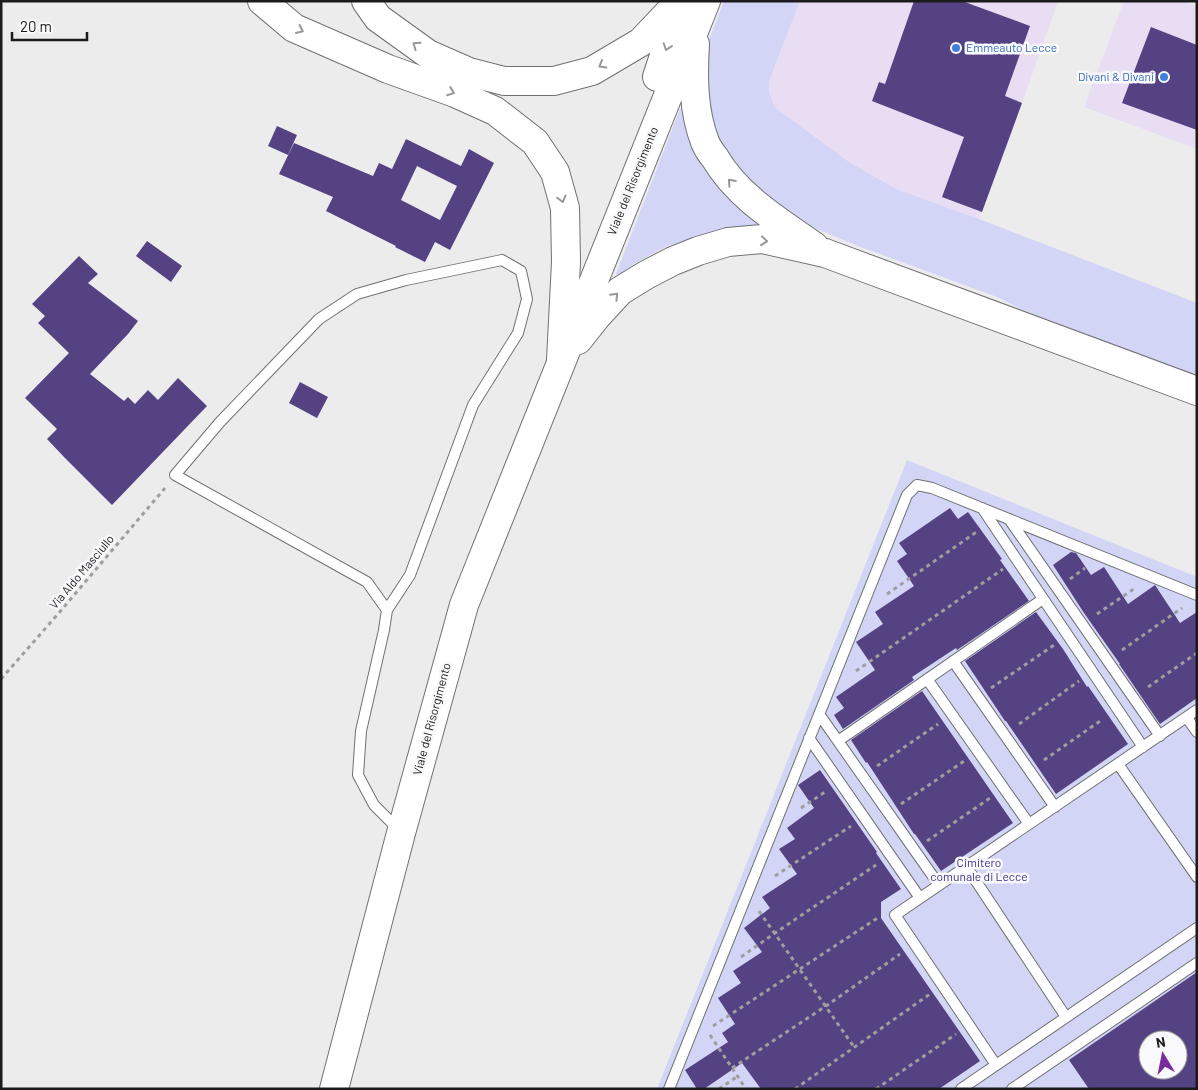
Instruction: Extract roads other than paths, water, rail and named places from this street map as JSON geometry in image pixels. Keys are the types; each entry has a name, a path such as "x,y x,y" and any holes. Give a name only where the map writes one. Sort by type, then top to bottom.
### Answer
{"main road":[{"path":"262,1 294,28 388,69 455,93 495,111 535,142 555,172 564,208 566,262 561,360"},
{"path":"366,1 378,18 428,54 469,72 504,81 554,82 592,71 642,42 693,2"},
{"path":"693,2 694,80 697,115 705,143 723,173 741,192 766,213 825,253"},
{"name":"Viale del Risorgimento","path":"334,1089 401,832 464,605 561,360 693,2"},
{"path":"561,360 620,291 646,275 698,251 728,242 762,239 825,253 1197,391"}],"lane":[{"path":"387,610 367,582 175,475 220,422 319,319 357,294 406,280 502,260 521,271 527,299 518,333 473,405 410,575 387,610 361,731 358,775 374,806 401,832"},
{"path":"669,1089 907,495 917,485 932,488 1197,595"},
{"path":"982,508 1144,747"},
{"path":"1010,519 1160,736"},
{"path":"838,741 1043,599"},
{"path":"954,661 1055,807"},
{"path":"927,679 1028,824"},
{"path":"996,1065 895,914 1197,710"},
{"path":"819,714 939,885"},
{"path":"1187,718 1197,732"},
{"path":"809,738 920,898"},
{"path":"1118,764 1197,877"},
{"path":"966,866 1066,1017"},
{"path":"961,1089 1197,928"},
{"path":"1012,1089 1197,963"}],"place":[{"name":"Emmeauto Lecce","path":"956,48"},
{"name":"Divani & Divani","path":"1164,77"}],"park label":[{"name":"Cimitero comunale di Lecce","path":"979,870"}]}
